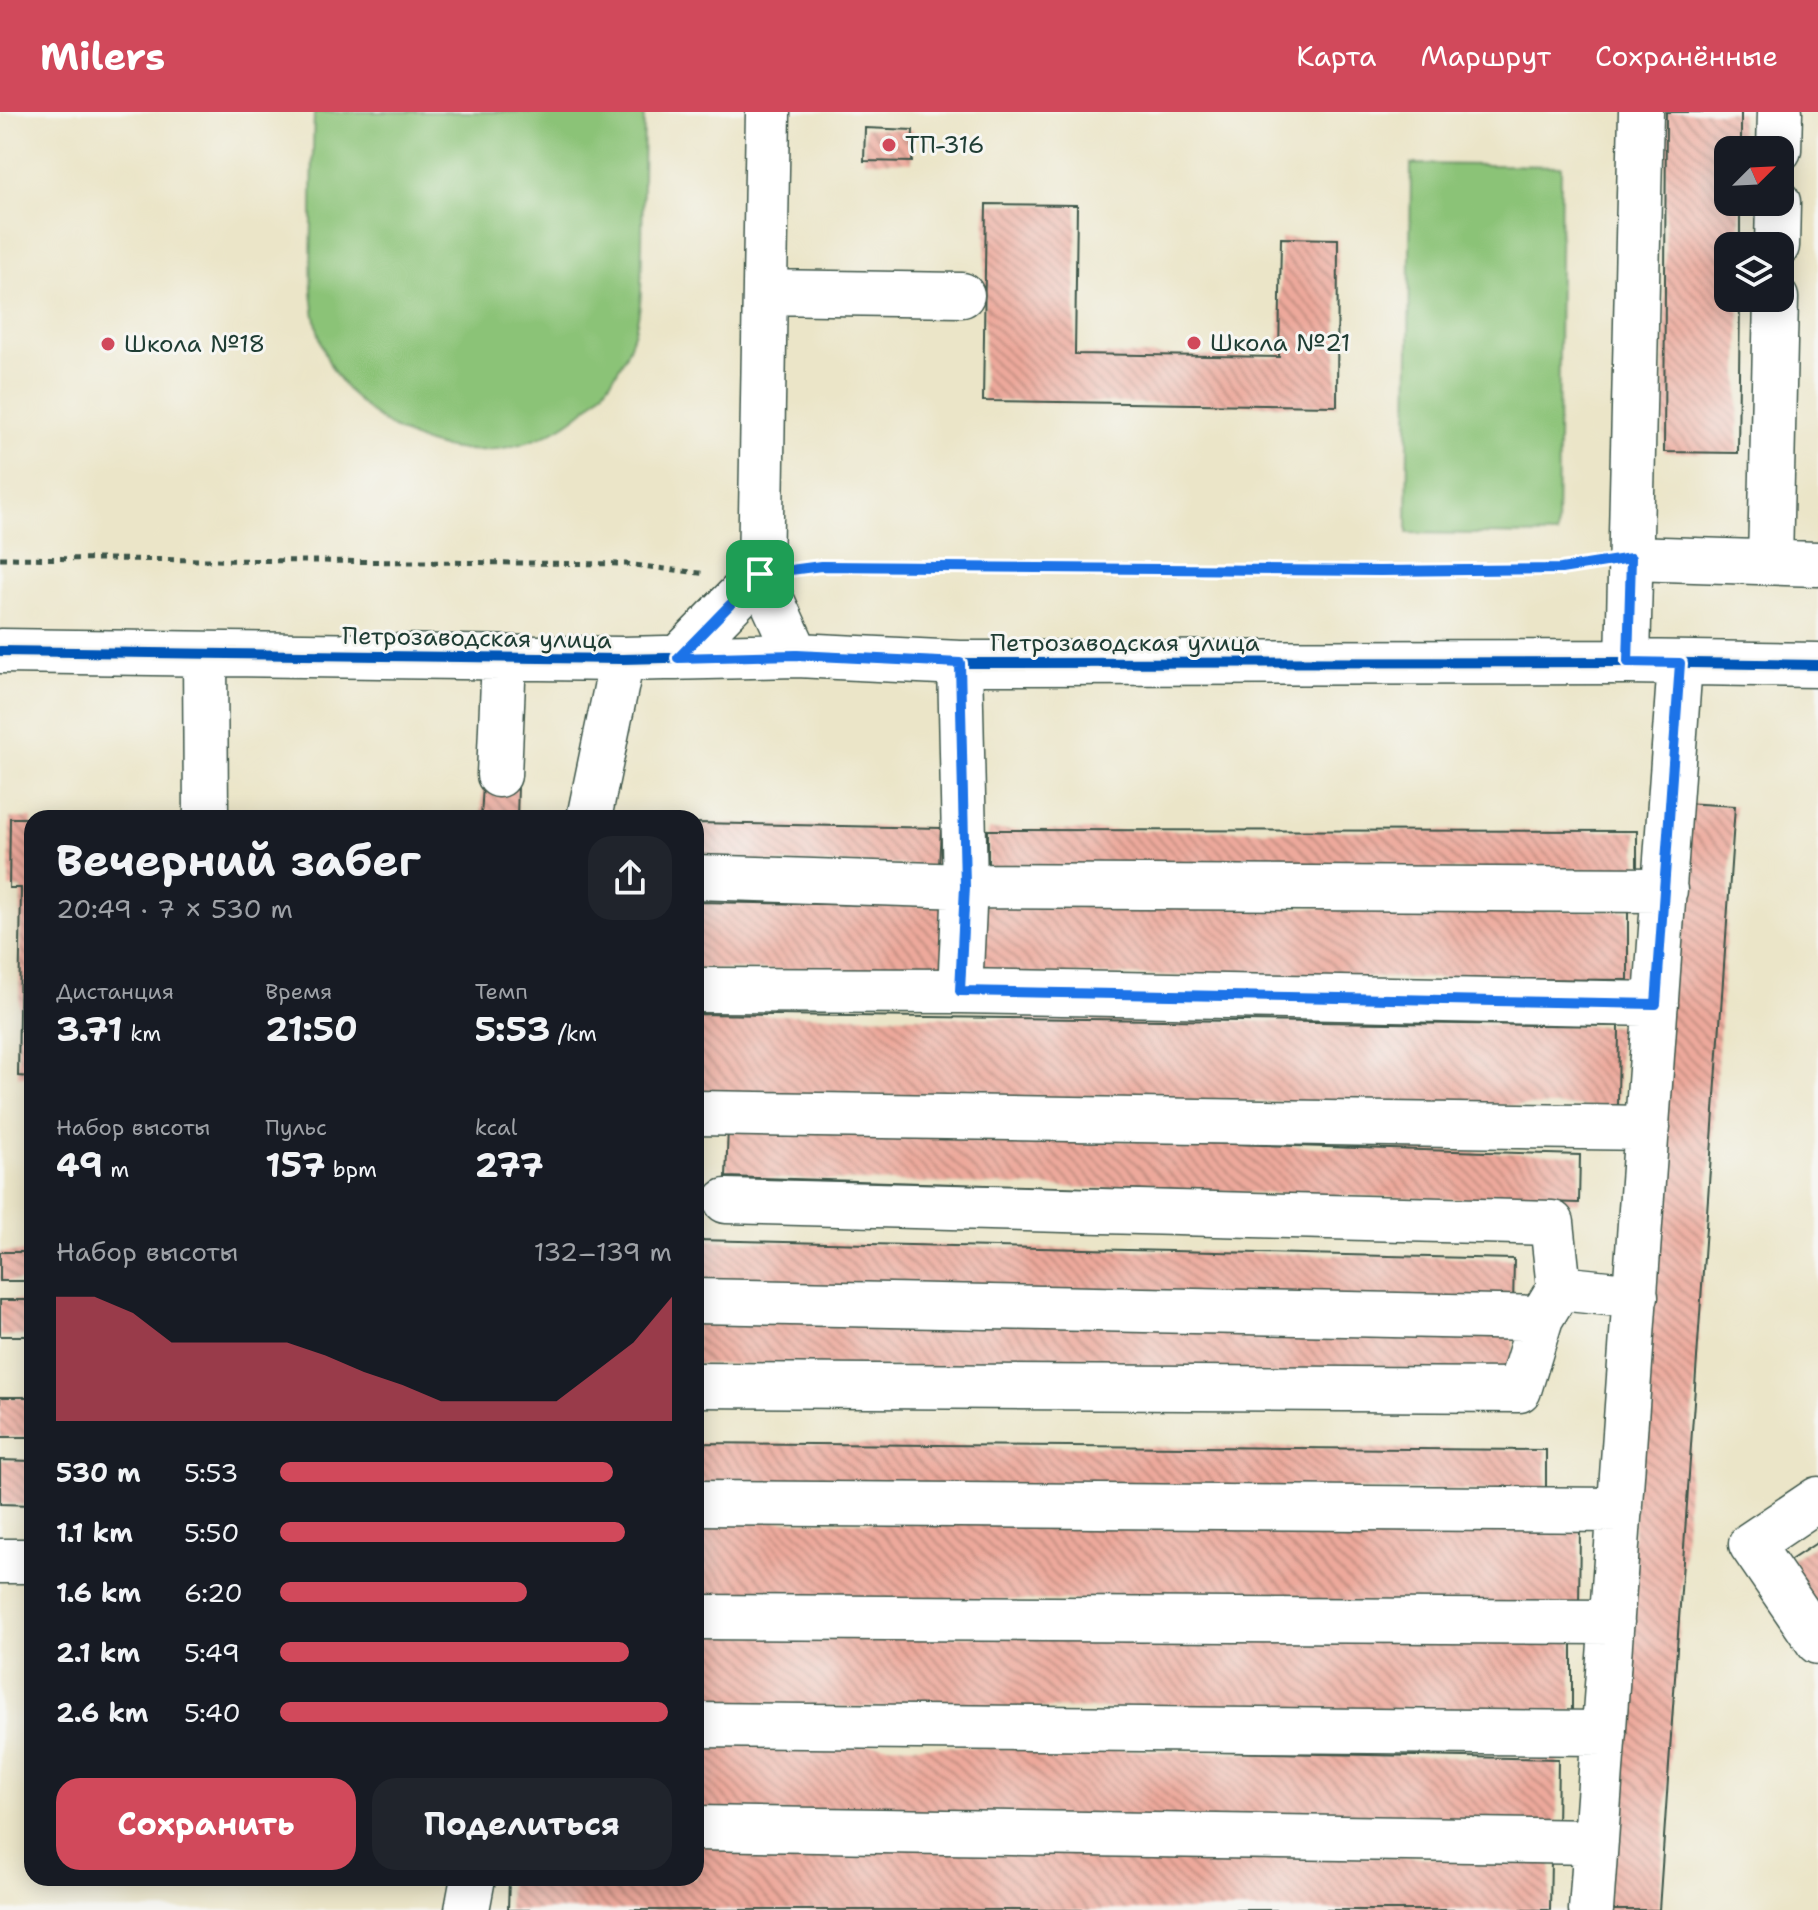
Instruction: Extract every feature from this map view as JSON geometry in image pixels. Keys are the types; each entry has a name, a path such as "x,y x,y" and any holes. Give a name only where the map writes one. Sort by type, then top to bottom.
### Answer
{"street":[{"path":"768,112 760,574 797,655"},
{"path":"1628,662 1641,112"},
{"path":"1779,136 1780,112"},
{"path":"765,292 962,295"},
{"path":"1770,562 1776,312"},
{"path":"1631,558 1818,564"},
{"path":"678,658 760,574"},
{"name":"Петрозаводская улица","path":"0,651 622,659 797,655 960,663 1628,662 1818,665"},
{"path":"205,655 206,810"},
{"path":"499,775 504,658"},
{"path":"591,810 622,659"},
{"path":"960,663 965,886 960,991"},
{"path":"1591,1910 1680,663"},
{"path":"704,877 965,886 1665,890"},
{"path":"704,990 960,991 1656,1004"},
{"path":"704,1113 1648,1128"},
{"path":"704,1385 1519,1390 1550,1303 1552,1223 726,1201"},
{"path":"704,1301 1550,1303 1636,1296"},
{"path":"1818,1499 1751,1544 1818,1642"},
{"path":"704,1503 1620,1510"},
{"path":"0,1561 24,1561"},
{"path":"704,1617 1612,1622"},
{"path":"704,1725 1604,1733"},
{"path":"704,1828 1596,1842"},
{"path":"467,1910 472,1886"}],"path":[{"path":"0,558 626,564 719,576 821,566 1364,571 1561,569 1631,558"}],"green space":[{"path":"314,112 644,112 638,320 617,371 591,404 558,428 520,444 480,450 440,446 400,432 353,396 327,358 316,325 311,256"},
{"path":"1411,164 1561,166 1557,535 1407,533"}],"building":[{"path":"1666,112 1741,112 1741,136 1714,136 1714,216 1740,216 1740,232 1714,232 1714,312 1740,312 1738,453 1664,452"},
{"name":"ТП-316","path":"865,128 913,130 912,162 864,161"},
{"path":"986,204 1077,205 1075,354 1279,357 1281,238 1338,239 1337,406 983,401"},
{"path":"483,784 518,786 517,810 481,810"},
{"path":"1683,803 1735,806 1659,1910 1607,1910"},
{"path":"10,818 24,818 24,1076 18,1076 21,888 9,888"},
{"path":"704,823 941,828 939,866 704,861"},
{"path":"988,830 1637,831 1637,870 988,870"},
{"path":"704,902 950,906 949,973 704,969"},
{"path":"982,905 1628,911 1628,980 981,974"},
{"path":"704,1014 1619,1026 1618,1107 704,1094"},
{"path":"728,1128 1580,1155 1579,1203 726,1177"},
{"path":"704,1240 1514,1259 1513,1306 704,1287"},
{"path":"0,1252 24,1252 24,1281 0,1281"},
{"path":"0,1300 24,1300 24,1336 0,1336"},
{"path":"704,1313 1514,1327 1513,1379 704,1364"},
{"path":"0,1397 24,1397 24,1437 0,1437"},
{"path":"704,1443 1546,1450 1546,1491 704,1485"},
{"path":"0,1460 24,1461 24,1505 0,1504"},
{"path":"704,1520 1580,1529 1579,1606 704,1597"},
{"path":"1818,1542 1818,1617 1783,1565"},
{"path":"704,1636 1572,1636 1572,1711 704,1707"},
{"path":"704,1741 1558,1759 1557,1829 704,1811"},
{"path":"704,1843 1551,1860 1550,1910 508,1910 509,1886 704,1886"}],"cycle path":[{"path":"0,651 622,659 797,655 960,663 1628,662 1818,665"}],"place":[{"name":"ТП-316","path":"889,145"},
{"name":"Школа №21","path":"1194,343"},
{"name":"Школа №18","path":"108,344"}],"route":[{"path":"1631,558 1628,662 1680,663 1656,1004 960,991 965,886 960,663 797,655 678,658 760,574 821,566 1380,571 1561,569 1631,558"}]}
